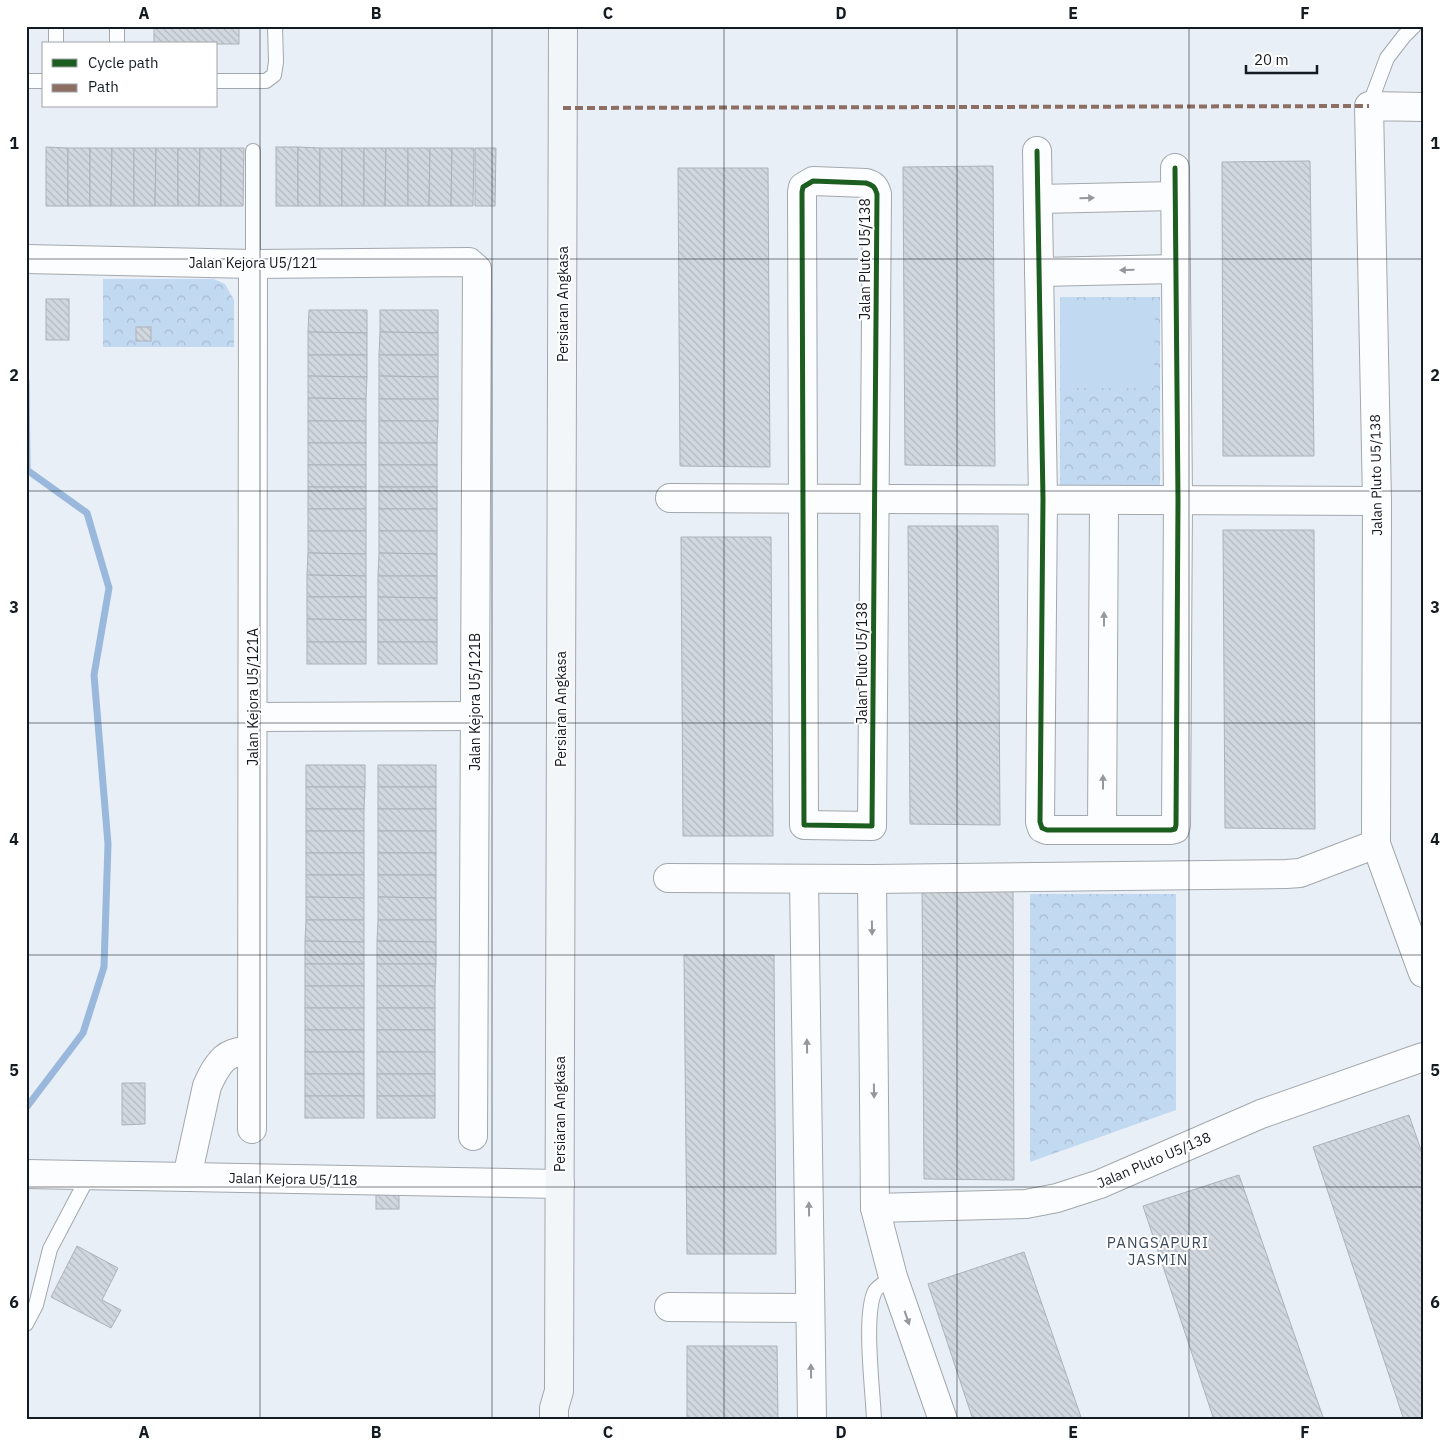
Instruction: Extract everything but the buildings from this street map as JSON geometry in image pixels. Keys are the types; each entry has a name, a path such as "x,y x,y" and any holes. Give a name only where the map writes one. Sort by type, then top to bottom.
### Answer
{"street":[{"name":"Persiaran Angkasa","path":"554,1420 554,1408 559,1391 563,26"},
{"path":"1370,106 1423,107"},
{"name":"Jalan Pluto U5/138","path":"1370,106 1377,502 1376,844 1423,973"},
{"path":"1037,151 1043,500 1040,822 1042,828 1047,830 1171,830 1175,829 1176,825 1178,500 1175,168"},
{"name":"Jalan Pluto U5/138","path":"812,181 872,184 876,188 877,194 872,826 804,825 804,498 803,187 812,181"},
{"path":"1038,199 1175,196"},
{"name":"Jalan Kejora U5/121","path":"26,259 253,264 469,262 477,269"},
{"name":"Jalan Kejora U5/121A","path":"252,1129 253,264"},
{"name":"Jalan Kejora U5/121B","path":"473,1136 477,269"},
{"path":"1039,272 1176,269"},
{"path":"670,498 1377,502"},
{"path":"1102,830 1104,500"},
{"path":"253,717 475,716"},
{"path":"668,878 872,879 1300,873 1376,844"},
{"path":"804,879 812,1420"},
{"path":"872,879 875,1208 893,1277 943,1420"},
{"path":"187,1177 207,1086 213,1073 221,1062 231,1054 252,1050"},
{"name":"Jalan Pluto U5/138","path":"875,1208 1026,1204 1056,1198 1100,1184 1261,1114 1423,1057"},
{"name":"Jalan Kejora U5/118","path":"26,1174 560,1184"},
{"path":"669,1307 810,1308"},
{"path":"559,1391 572,1405 572,1420"}],"lane":[{"path":"56,26 56,42"},
{"path":"116,42 117,26"},
{"path":"218,81 266,81 274,75 276,26"},
{"path":"1370,106 1387,58 1414,26"},
{"path":"26,81 42,81"},
{"path":"253,152 253,264"},
{"path":"26,1324 36,1305 50,1249 89,1175"},
{"path":"874,1420 870,1325 871,1304 876,1290 893,1277"}],"green space":[{"path":"103,279 214,279 225,284 234,300 234,347 103,347"},
{"path":"1060,297 1160,297 1160,492 1060,493"},
{"path":"1064,303 1155,303 1154,388 1064,388"},
{"path":"1030,894 1176,894 1176,1110 1030,1162"}],"waterway":[{"path":"26,381 27,470 87,513 109,588 94,675 108,844 104,967 83,1033 26,1108"}],"marked path":[{"path":"563,108 1369,106"}],"cycle path":[{"path":"1037,151 1043,499 1040,822 1042,828 1047,830 1171,830 1175,829 1176,825 1178,500 1175,168"},
{"path":"813,181 866,183 873,187 877,194 872,826 804,825 802,192 803,187 813,181"}],"district":[{"name":"PANGSAPURI JASMIN","path":"1158,1252"}]}
